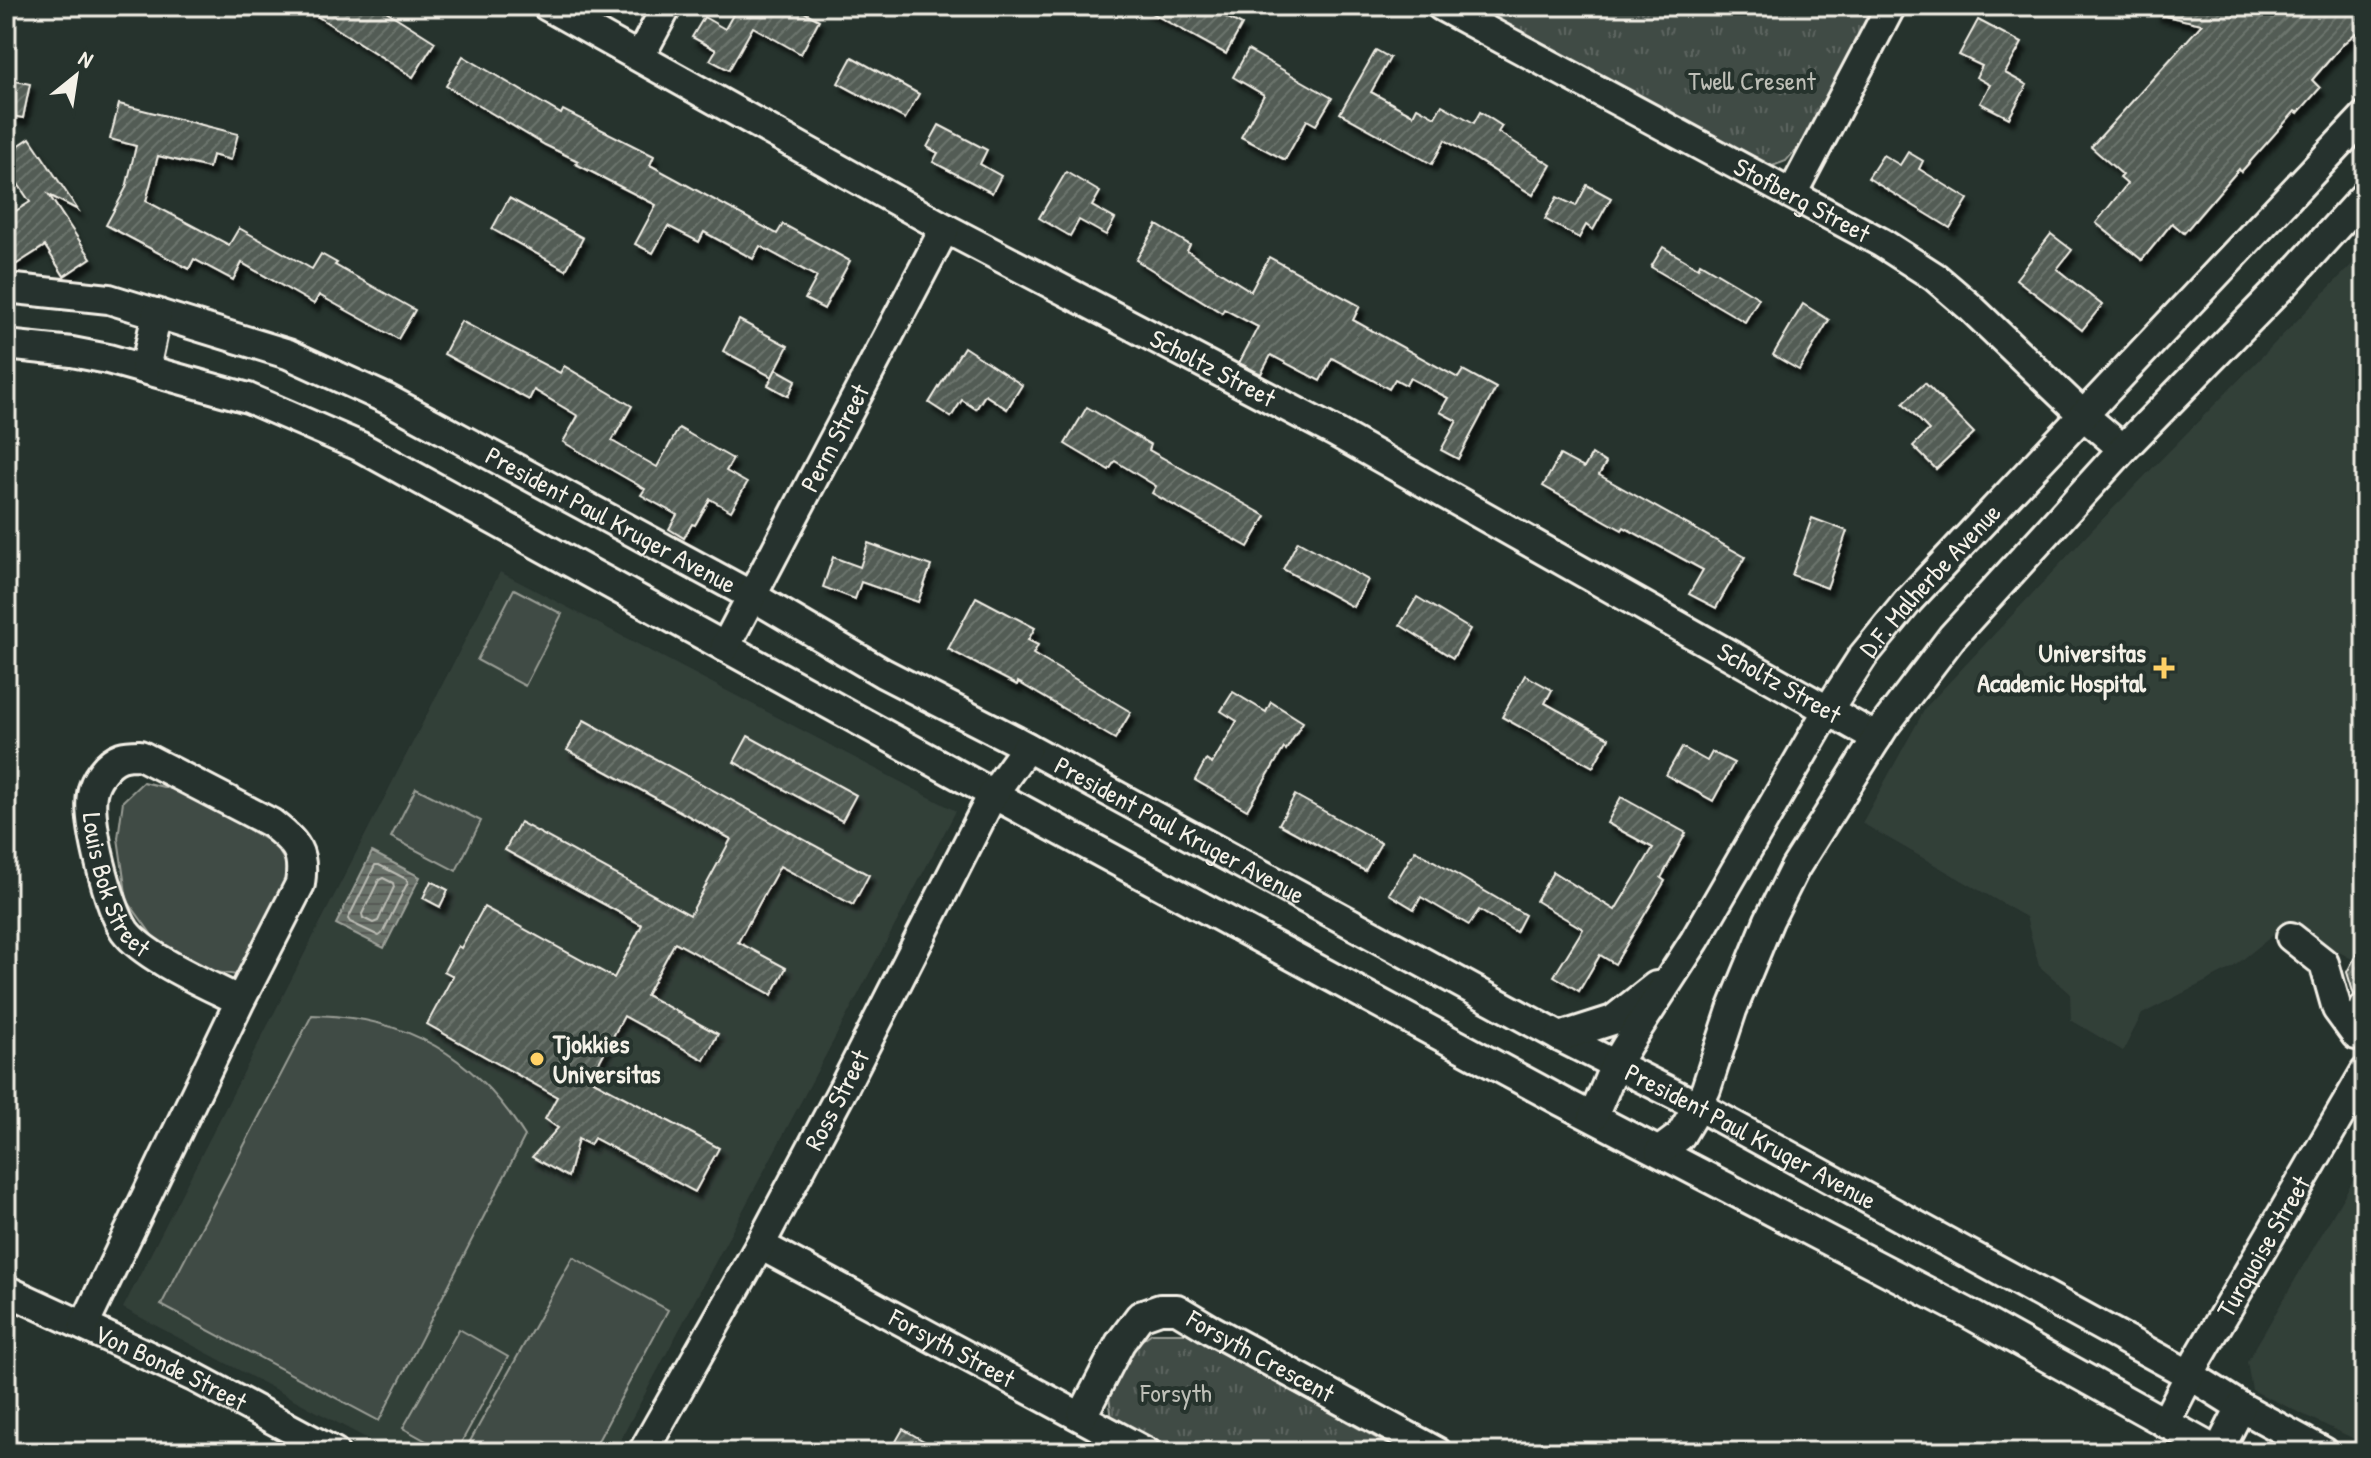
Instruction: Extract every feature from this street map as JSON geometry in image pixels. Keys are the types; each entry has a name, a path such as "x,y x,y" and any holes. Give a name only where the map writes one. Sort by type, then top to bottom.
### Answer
{"street":[{"name":"Scholtz Street","path":"547,6 945,228 1335,432 1877,738"},
{"path":"640,56 667,6"},
{"name":"Stofberg Street","path":"1441,6 1882,243 1935,277 2123,449"},
{"path":"1792,194 1891,6"},
{"name":"D.F. Malherbe Avenue","path":"1593,1117 1615,1065 1703,927 1828,710 1863,656 1909,600 2365,116"},
{"name":"D.F. Malherbe Avenue","path":"1660,1151 1680,1136 1698,1106 1732,1010 1769,920 1795,868 1877,738 1952,637 2123,449 2287,281 2365,195"},
{"name":"Perm Street","path":"725,647 945,228"},
{"name":"President Paul Kruger Avenue","path":"6,288 109,299 288,354 387,399 752,596 883,673 1027,747 1560,1037 1698,1106 2190,1375 2324,1452"},
{"path":"145,369 157,313"},
{"name":"President Paul Kruger Avenue","path":"6,345 72,352 248,398 359,446 993,794 1593,1117 1966,1312 2218,1452"},
{"name":"Ross Street","path":"643,1452 760,1245 993,794 1027,747"},
{"name":"Louis Bok Street","path":"84,1326 240,1001 300,884 303,867 300,852 271,823 140,755 121,757 98,778 92,793 103,878 115,911 126,932 159,959 240,1001"},
{"path":"2291,937 2324,963 2337,1009 2356,1035 2365,1007"},
{"path":"1560,1037 1613,1020 1673,972"},
{"name":"Turquoise Street","path":"2165,1423 2365,1072"},
{"name":"Forsyth Street","path":"760,1245 1146,1452"},
{"name":"Von Bonde Street","path":"6,1290 194,1377 334,1452"},
{"name":"Forsyth Crescent","path":"1082,1416 1120,1343 1140,1316 1160,1309 1177,1309 1437,1452"},
{"path":"2218,1452 2241,1407"}],"shaded area":[{"name":"Universitas Academic Hospital","path":"2365,251 2365,966 2287,924 2232,968 2142,1014 2123,1051 2071,1020 2070,993 2039,966 2026,917 1862,823 1926,707 2092,530"},
{"name":"Tjokkies Universitas","path":"500,572 956,811 614,1452 392,1452 123,1308"},
{"path":"2365,1160 2365,1444 2252,1390 2247,1362"}],"green space":[{"name":"Twell Cresent","path":"1450,6 1873,6 1808,136 1786,161 1762,170"},
{"path":"514,589 562,614 525,686 477,660"},
{"path":"143,782 184,792 275,845 292,873 276,914 237,975 201,970 157,942 127,900 118,838 123,801"},
{"path":"416,788 481,821 456,871 391,837"},
{"path":"312,1015 378,1023 435,1046 484,1083 525,1136 379,1421 161,1305"},
{"path":"573,1257 668,1310 592,1452 464,1452"},
{"path":"459,1329 508,1357 456,1452 446,1452 403,1428"},
{"name":"Forsyth","path":"1152,1333 1187,1333 1401,1452 1161,1452 1123,1431 1112,1420 1109,1396 1131,1348"}],"water":[{"path":"372,852 420,877 384,948 336,924"}],"building":[{"path":"301,6 378,6 435,42 413,77"},
{"path":"738,6 793,6 819,20 801,54 753,27 729,70 710,60 716,50 692,37 704,17 725,29"},
{"path":"1139,6 1205,6 1242,25 1226,54"},
{"path":"2157,6 2365,6 2365,40 2356,33 2344,43 2312,80 2320,88 2298,113 2295,111 2241,172 2239,169 2184,233 2172,223 2142,260 2096,223 2127,184 2120,178 2123,175 2091,147 2202,24 2156,14"},
{"path":"1978,20 2022,43 2005,73 2027,85 2009,118 1980,103 1990,85 1976,77 1982,66 1959,55"},
{"path":"1248,50 1332,98 1316,125 1307,120 1285,160 1241,137 1264,95 1233,77"},
{"path":"1376,50 1390,58 1371,92 1413,115 1417,107 1435,117 1442,105 1474,123 1480,112 1502,126 1498,132 1551,165 1533,195 1445,140 1432,164 1340,113"},
{"path":"463,56 561,114 563,110 654,156 650,165 777,234 783,224 850,261 824,309 805,299 817,277 760,246 753,259 704,232 699,242 668,226 653,253 635,244 656,205 576,164 578,161 446,86"},
{"path":"852,57 919,94 905,119 838,83"},
{"path":"6,79 30,84 23,118 6,115"},
{"path":"119,104 238,134 231,160 212,155 209,168 158,156 146,201 229,245 239,228 312,269 321,254 415,310 398,339 319,295 314,304 242,263 233,280 194,259 189,269 106,225 126,188 136,146 110,139"},
{"path":"939,125 987,150 980,164 1001,176 992,193 933,162 938,153 927,147"},
{"path":"30,138 78,210 49,195 91,258 64,276 45,246 6,271 6,217 30,202 6,166 6,154"},
{"path":"1908,152 1923,161 1919,169 1968,199 1950,228 1868,178 1883,155 1900,165"},
{"path":"1066,172 1100,192 1092,206 1115,219 1106,235 1079,220 1070,236 1039,218"},
{"path":"1587,185 1611,198 1593,230 1586,225 1579,238 1545,219 1557,197 1576,206"},
{"path":"509,198 583,238 566,270 492,229"},
{"path":"1157,225 1190,245 1187,251 1251,291 1269,257 1360,306 1353,320 1458,378 1463,370 1496,388 1458,459 1441,450 1457,421 1440,412 1448,398 1410,378 1406,385 1395,379 1389,389 1332,358 1320,381 1271,355 1261,374 1239,363 1258,327 1224,309 1222,313 1136,260"},
{"path":"2051,234 2072,250 2057,269 2102,305 2082,330 2016,279"},
{"path":"1663,247 1698,268 1700,263 1759,298 1745,322 1651,267"},
{"path":"1803,304 1829,320 1799,370 1773,355"},
{"path":"739,320 788,346 772,377 723,351"},
{"path":"461,321 560,373 564,366 632,406 612,441 657,467 679,428 733,459 726,471 747,483 731,511 710,499 684,538 669,529 677,515 641,495 645,489 563,442 578,416 534,390 529,400 444,354"},
{"path":"964,347 1022,385 1007,409 985,395 976,409 962,400 951,417 929,403"},
{"path":"776,369 796,380 788,396 768,385"},
{"path":"1925,383 1974,433 1936,469 1913,446 1929,430 1903,403"},
{"path":"1087,407 1151,445 1149,450 1266,516 1248,547 1152,493 1156,486 1115,461 1109,470 1065,444"},
{"path":"1592,454 1606,463 1599,475 1745,557 1716,608 1689,594 1703,570 1543,486 1560,455 1584,468"},
{"path":"1812,518 1847,531 1827,588 1792,575"},
{"path":"1298,541 1368,580 1353,607 1283,569"},
{"path":"868,543 931,566 918,602 861,582 855,599 823,587 833,557 860,567"},
{"path":"976,597 1035,628 1028,640 1038,645 1033,654 1131,712 1115,739 1018,682 1017,685 948,649"},
{"path":"1417,597 1470,629 1453,658 1400,625"},
{"path":"1525,675 1552,690 1545,703 1609,738 1593,767 1502,717"},
{"path":"1233,692 1266,712 1271,702 1303,722 1247,810 1195,780 1206,760 1212,764 1237,721 1221,711"},
{"path":"584,720 869,875 853,905 780,866 738,942 786,968 772,995 675,942 646,995 718,1034 704,1060 624,1016 590,1079 719,1148 695,1192 594,1138 590,1145 578,1139 568,1177 532,1157 558,1128 545,1119 557,1097 427,1024 453,976 444,971 484,907 614,978 642,925 505,850 520,822 690,915 731,839 567,750"},
{"path":"748,736 856,795 842,821 734,762"},
{"path":"1682,747 1707,761 1712,752 1734,763 1713,801 1666,775"},
{"path":"1295,795 1381,843 1365,871 1279,824"},
{"path":"1621,797 1686,833 1661,878 1665,881 1615,964 1600,955 1579,991 1554,976 1583,929 1536,901 1553,872 1615,910 1653,848 1607,823"},
{"path":"1415,850 1525,915 1516,932 1479,910 1469,925 1421,897 1414,909 1389,894"},
{"path":"431,881 448,890 440,907 423,898"},
{"path":"2365,938 2365,990 2354,995 2347,972"},
{"path":"903,1429 943,1452 890,1452"}],"place":[{"name":"Universitas Academic Hospital","path":"2164,668"},
{"name":"Tjokkies Universitas","path":"537,1059"}]}
